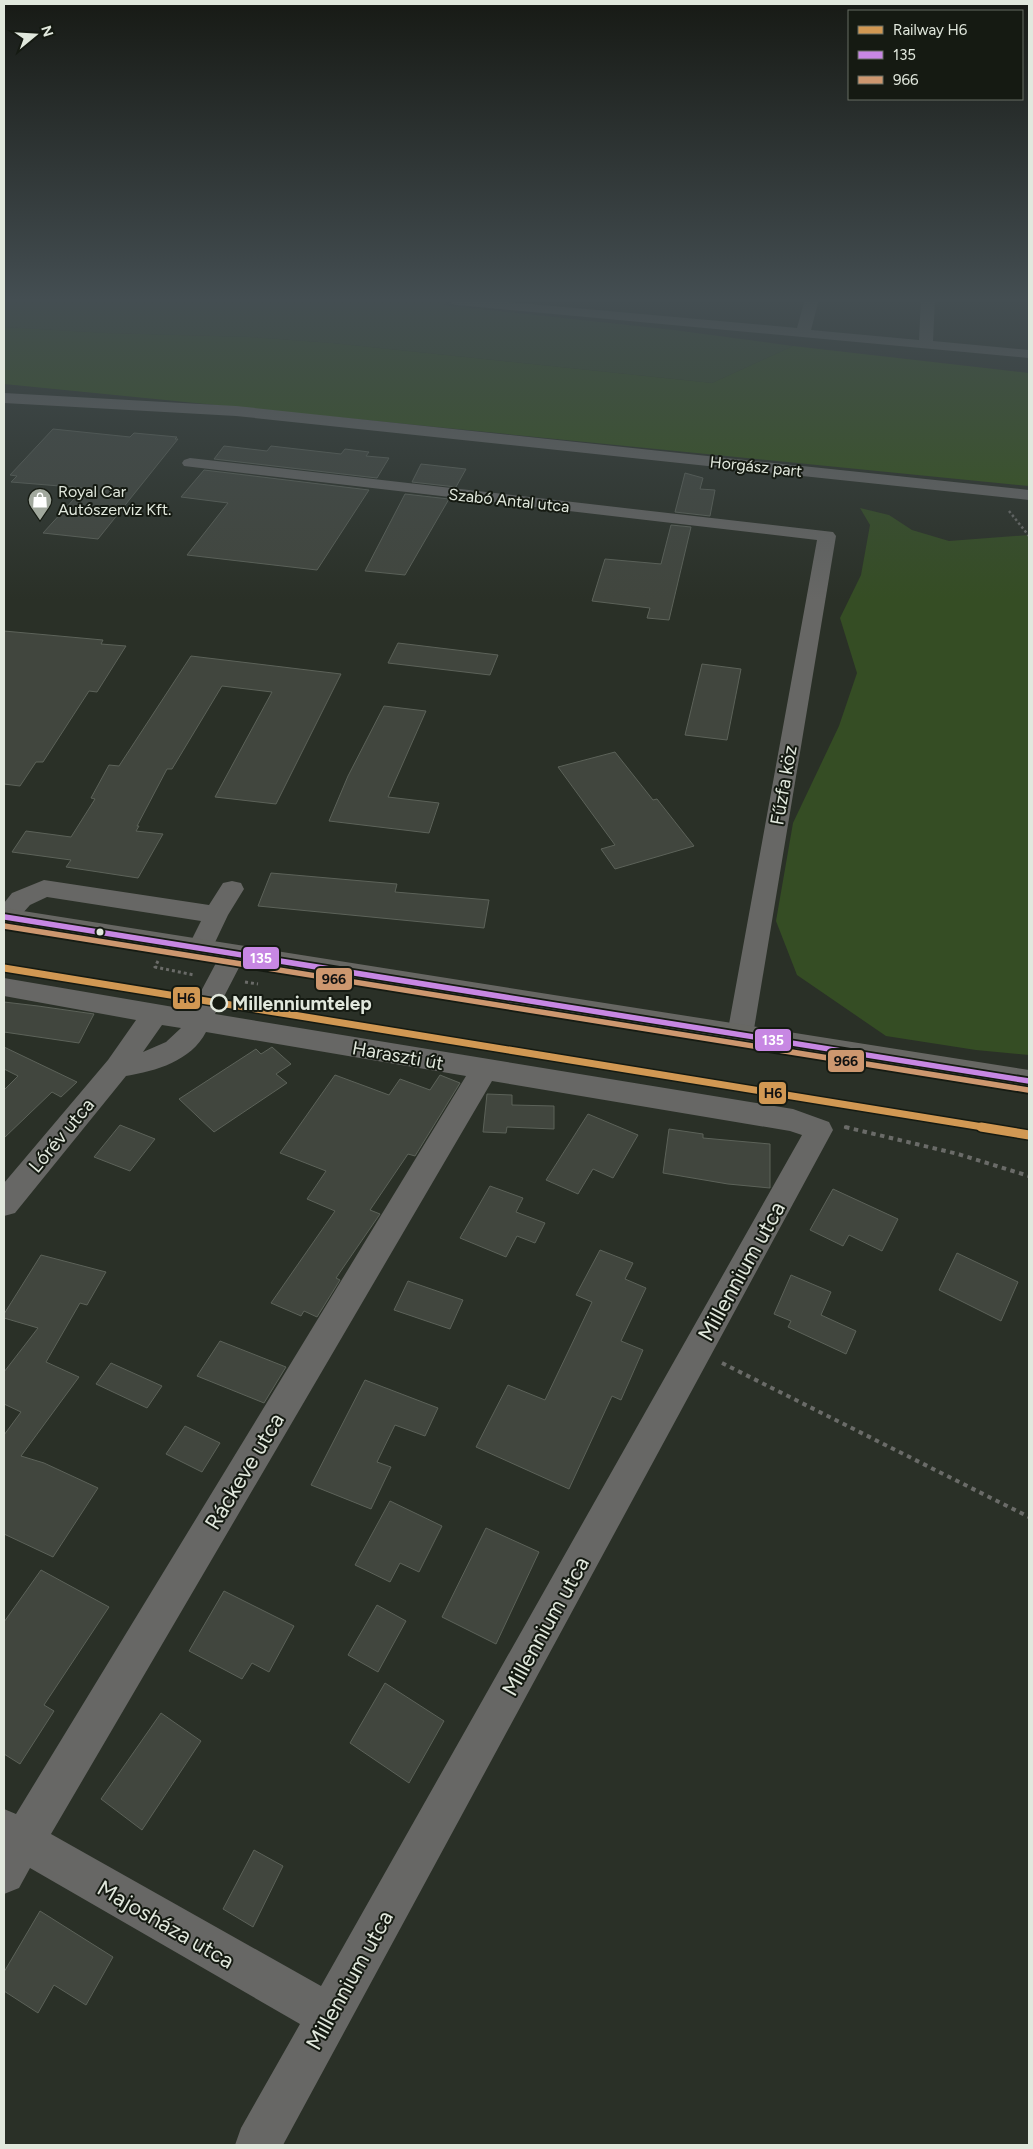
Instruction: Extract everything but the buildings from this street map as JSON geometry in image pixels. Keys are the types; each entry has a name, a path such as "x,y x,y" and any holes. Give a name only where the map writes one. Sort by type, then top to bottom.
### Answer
{"main road":[{"path":"4,916 1029,1081"}],"street":[{"name":"Horgász part","path":"27,399 236,411 1029,495"},
{"name":"Szabó Antal utca","path":"190,463 827,536"},
{"name":"Fűzfa köz","path":"740,1035 827,536"},
{"path":"4,916 22,899 44,888 188,912 216,914"},
{"path":"200,949 216,914 232,888"},
{"path":"118,1067 146,1063 168,1054 182,1045 191,1035 233,954"},
{"name":"Haraszti út","path":"4,987 806,1125"},
{"name":"Lórév utca","path":"4,1204 118,1067 155,1014"},
{"name":"Ráckeve utca","path":"10,1849 485,1069"},
{"name":"Millennium utca","path":"258,2145 697,1350 806,1125"},
{"name":"Majosháza utca","path":"10,1849 330,2016"}],"path":[{"path":"1006,507 1029,536"},
{"path":"806,1125 843,1127 958,1154 1029,1176"},
{"path":"697,1350 1029,1517"}],"shaded area":[{"path":"158,399 1029,399 1029,486"},
{"path":"860,508 889,515 912,530 949,541 1029,535 1029,1055 976,1050 886,1036 797,975 776,921 793,823 839,726 857,673 840,618 861,575 870,525"}],"rail line":[{"name":"H6","path":"4,968 1029,1135"}],"transit line":[{"name":"135","path":"5,917 1029,1081"},
{"name":"966","path":"4,926 1028,1090"}],"place":[{"name":"Royal Car Autószerviz Kft.","path":"40,521"},
{"name":"Millenniumtelep","path":"219,1003"}]}
